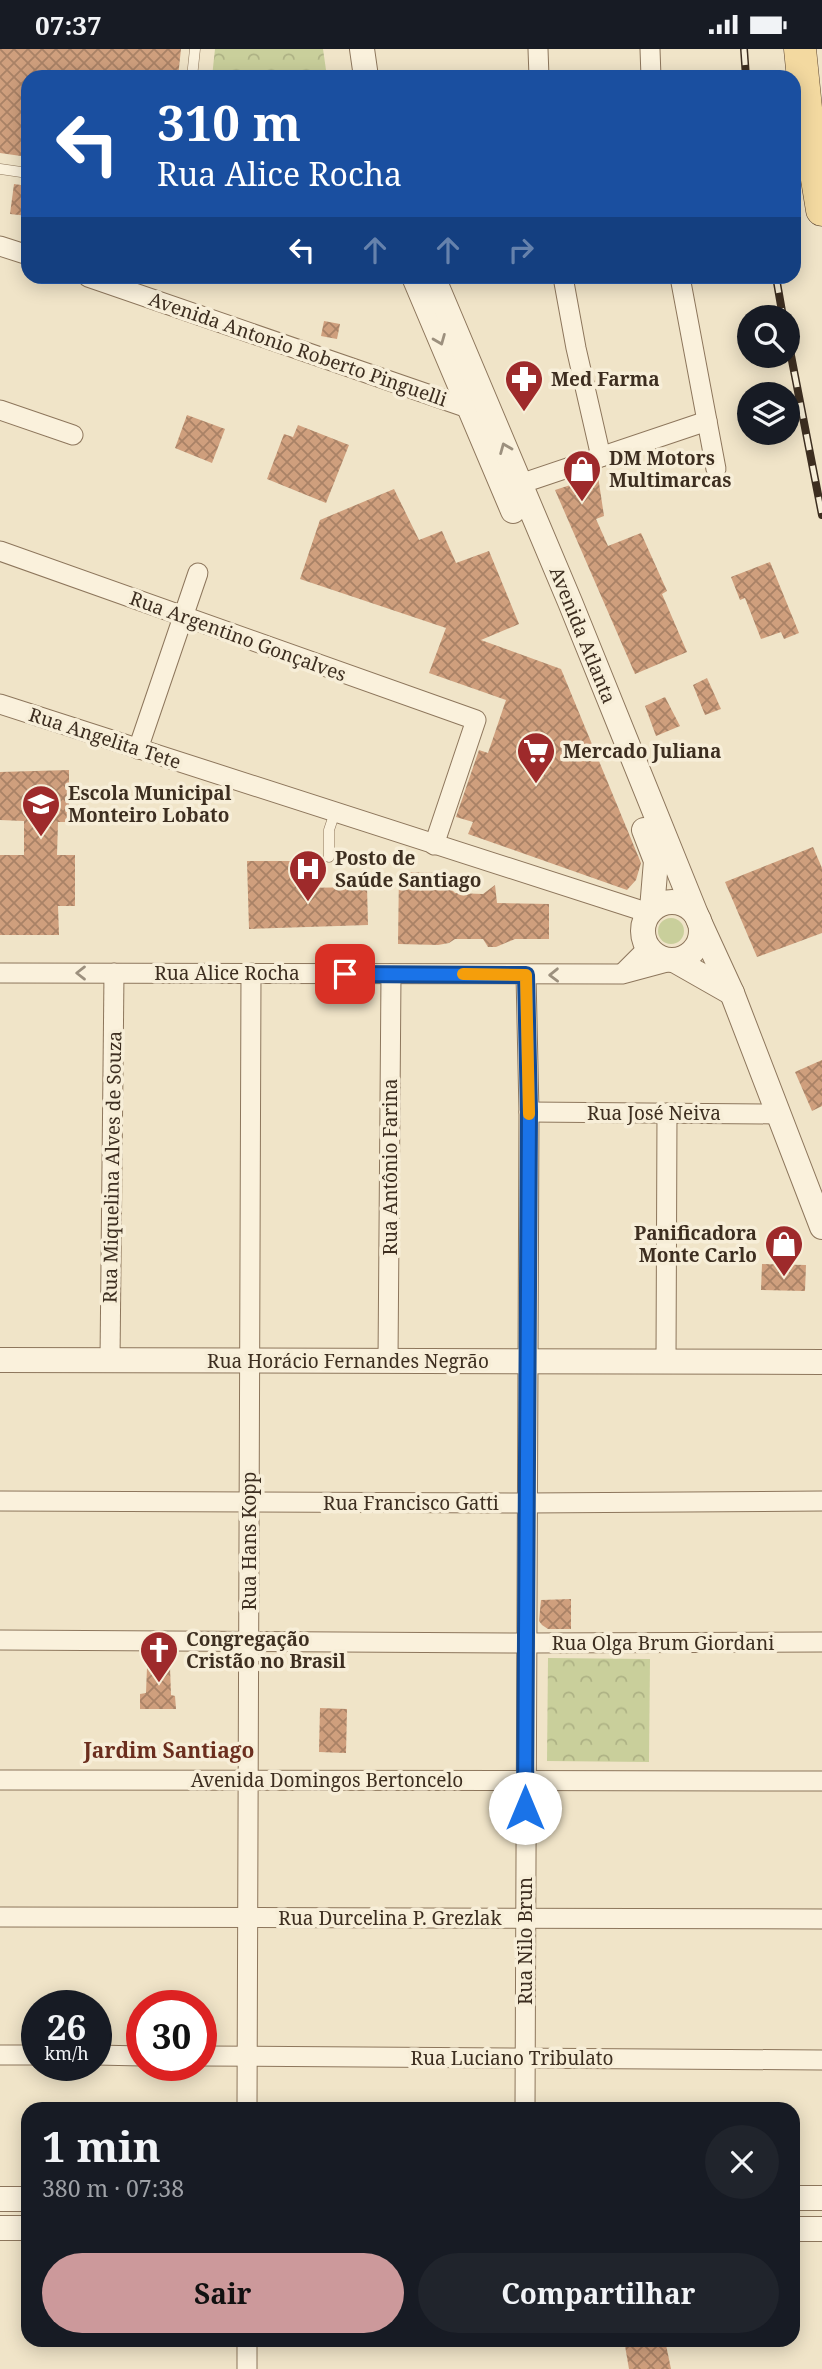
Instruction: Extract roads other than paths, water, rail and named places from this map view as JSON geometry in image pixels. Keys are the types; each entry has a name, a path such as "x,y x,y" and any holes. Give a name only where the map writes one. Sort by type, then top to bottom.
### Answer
{"main road":[{"path":"800,49 807,118 822,210"}],"street":[{"path":"346,49 348,70"},
{"path":"362,49 365,70"},
{"path":"538,49 538,70"},
{"path":"650,49 651,70"},
{"path":"0,246 21,253"},
{"name":"Avenida Antonio Roberto Pinguelli","path":"109,284 477,405"},
{"name":"Avenida Atlanta","path":"417,284 477,405 732,993 822,1227"},
{"name":"Avenida Atlanta","path":"435,284 477,405"},
{"path":"564,284 601,457"},
{"path":"681,284 716,469"},
{"path":"0,410 73,435"},
{"path":"512,487 707,421"},
{"name":"Rua Argentino Gonçalves","path":"0,551 476,720 434,845"},
{"path":"138,749 198,573"},
{"name":"Avenida Atlanta","path":"562,605 656,861 651,911"},
{"name":"Rua Angelita Tete","path":"0,704 434,845 651,911"},
{"path":"677,903 693,911 698,919 701,928 697,946 683,958 664,960 648,949 642,930 651,911 660,904 677,903"},
{"path":"622,974 648,949"},
{"path":"674,960 732,993"},
{"name":"Rua Alice Rocha","path":"0,972 622,974 674,960"},
{"name":"Rua Miquelina Alves de Souza","path":"110,1360 114,973"},
{"name":"Rua Hans Kopp","path":"247,2102 251,973"},
{"name":"Rua Antônio Farina","path":"388,1361 391,974"},
{"name":"Rua Nilo Brun","path":"525,2102 529,1112 526,975"},
{"name":"Rua José Neiva","path":"529,1112 779,1114"},
{"path":"666,1360 667,1113"},
{"name":"Rua Horácio Fernandes Negrão","path":"0,1360 822,1362"},
{"name":"Rua Francisco Gatti","path":"0,1501 527,1503 822,1500"},
{"name":"Rua Olga Brum Giordani","path":"0,1640 822,1642"},
{"name":"Avenida Domingos Bertoncelo","path":"0,1780 822,1781"},
{"name":"Rua Durcelina P. Grezlak","path":"0,1917 822,1919"},
{"path":"0,2055 21,2055"},
{"name":"Rua Luciano Tribulato","path":"217,2056 822,2060"},
{"path":"800,2198 822,2198"},
{"path":"0,2199 21,2199"},
{"path":"0,2228 21,2228"},
{"path":"800,2229 822,2228"},
{"path":"247,2347 247,2369"}],"lane":[{"path":"193,70 195,49"},
{"path":"0,169 21,172"},
{"path":"329,857 330,830 335,813"}],"railway":[{"path":"744,49 746,70"},
{"path":"777,284 781,305"},
{"path":"793,368 822,515"}],"place":[{"name":"Med Farma","path":"524,413"},
{"name":"DM Motors Multimarcas","path":"582,503"},
{"name":"Mercado Juliana","path":"536,785"},
{"name":"Escola Municipal Monteiro Lobato","path":"41,838"},
{"name":"Posto de Saúde Santiago","path":"308,903"},
{"name":"Panificadora Monte Carlo","path":"784,1278"},
{"name":"Congregação Cristão no Brasil","path":"159,1684"}],"district":[{"name":"Jardim Santiago","path":"169,1750"}]}
